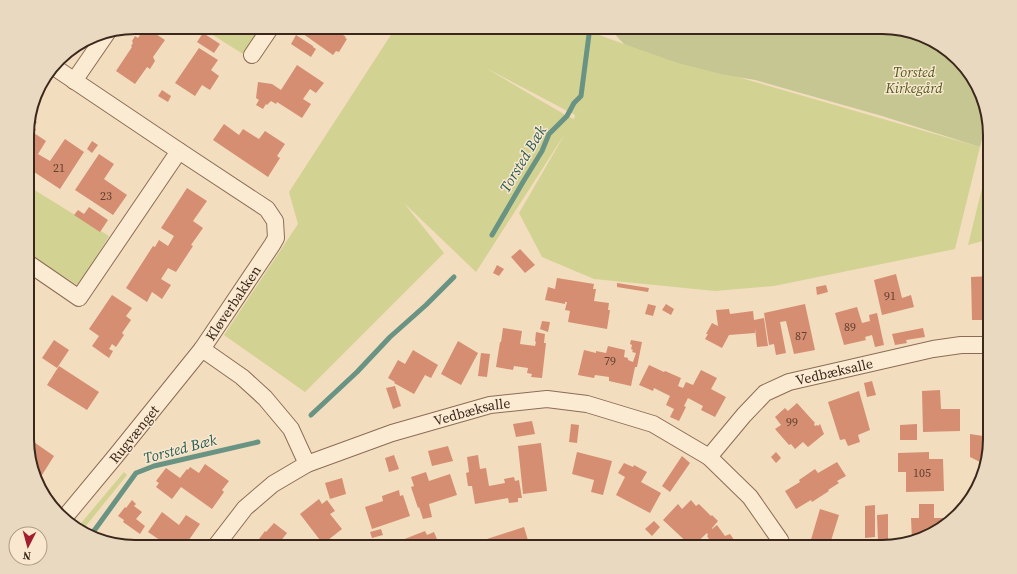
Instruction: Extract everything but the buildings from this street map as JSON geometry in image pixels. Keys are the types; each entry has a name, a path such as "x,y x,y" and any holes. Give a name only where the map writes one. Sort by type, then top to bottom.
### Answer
{"street":[{"path":"252,56 266,34"},
{"path":"74,81 103,39"},
{"name":"Kløverbakken","path":"58,70 267,209 275,221 276,238 202,349 242,377 265,398 291,429 307,464"},
{"path":"34,267 79,298 179,151"},
{"name":"Vedbæksalle","path":"709,457 744,415 765,393 789,382 933,350 961,345 983,345"},
{"name":"Rugvænget","path":"68,514 202,349"},
{"name":"Vedbæksalle","path":"220,540 244,508 273,484 307,464 392,433 490,405 547,399 587,404 653,424 709,457 750,497 780,540"}],"green space":[{"path":"211,34 258,34 243,54"},
{"path":"391,34 599,34 624,44 980,147 955,249 774,286 715,291 594,279 542,257 519,213 566,132 476,272 404,203 444,253 305,392 224,335 298,224 289,192","holes":["484,67 575,115 574,119 567,116"]},
{"name":"Torsted Kirkegård","path":"615,34 882,34 908,37 938,51 958,68 966,79 973,90 981,115 983,136 980,147 882,116 755,80 721,74 678,63 624,44"},
{"path":"983,184 983,241 968,245"},
{"path":"34,190 109,236 79,286 34,258"},
{"path":"124,472 127,475 86,526 81,523"}],"waterway":[{"name":"Torsted Bæk","path":"492,235 542,151 549,134 567,116 574,103 581,96 589,34"},
{"name":"Torsted Bæk","path":"311,415 357,372 390,337 426,305 454,277"},
{"name":"Torsted Bæk","path":"94,531 136,473 154,466 258,442"}]}
